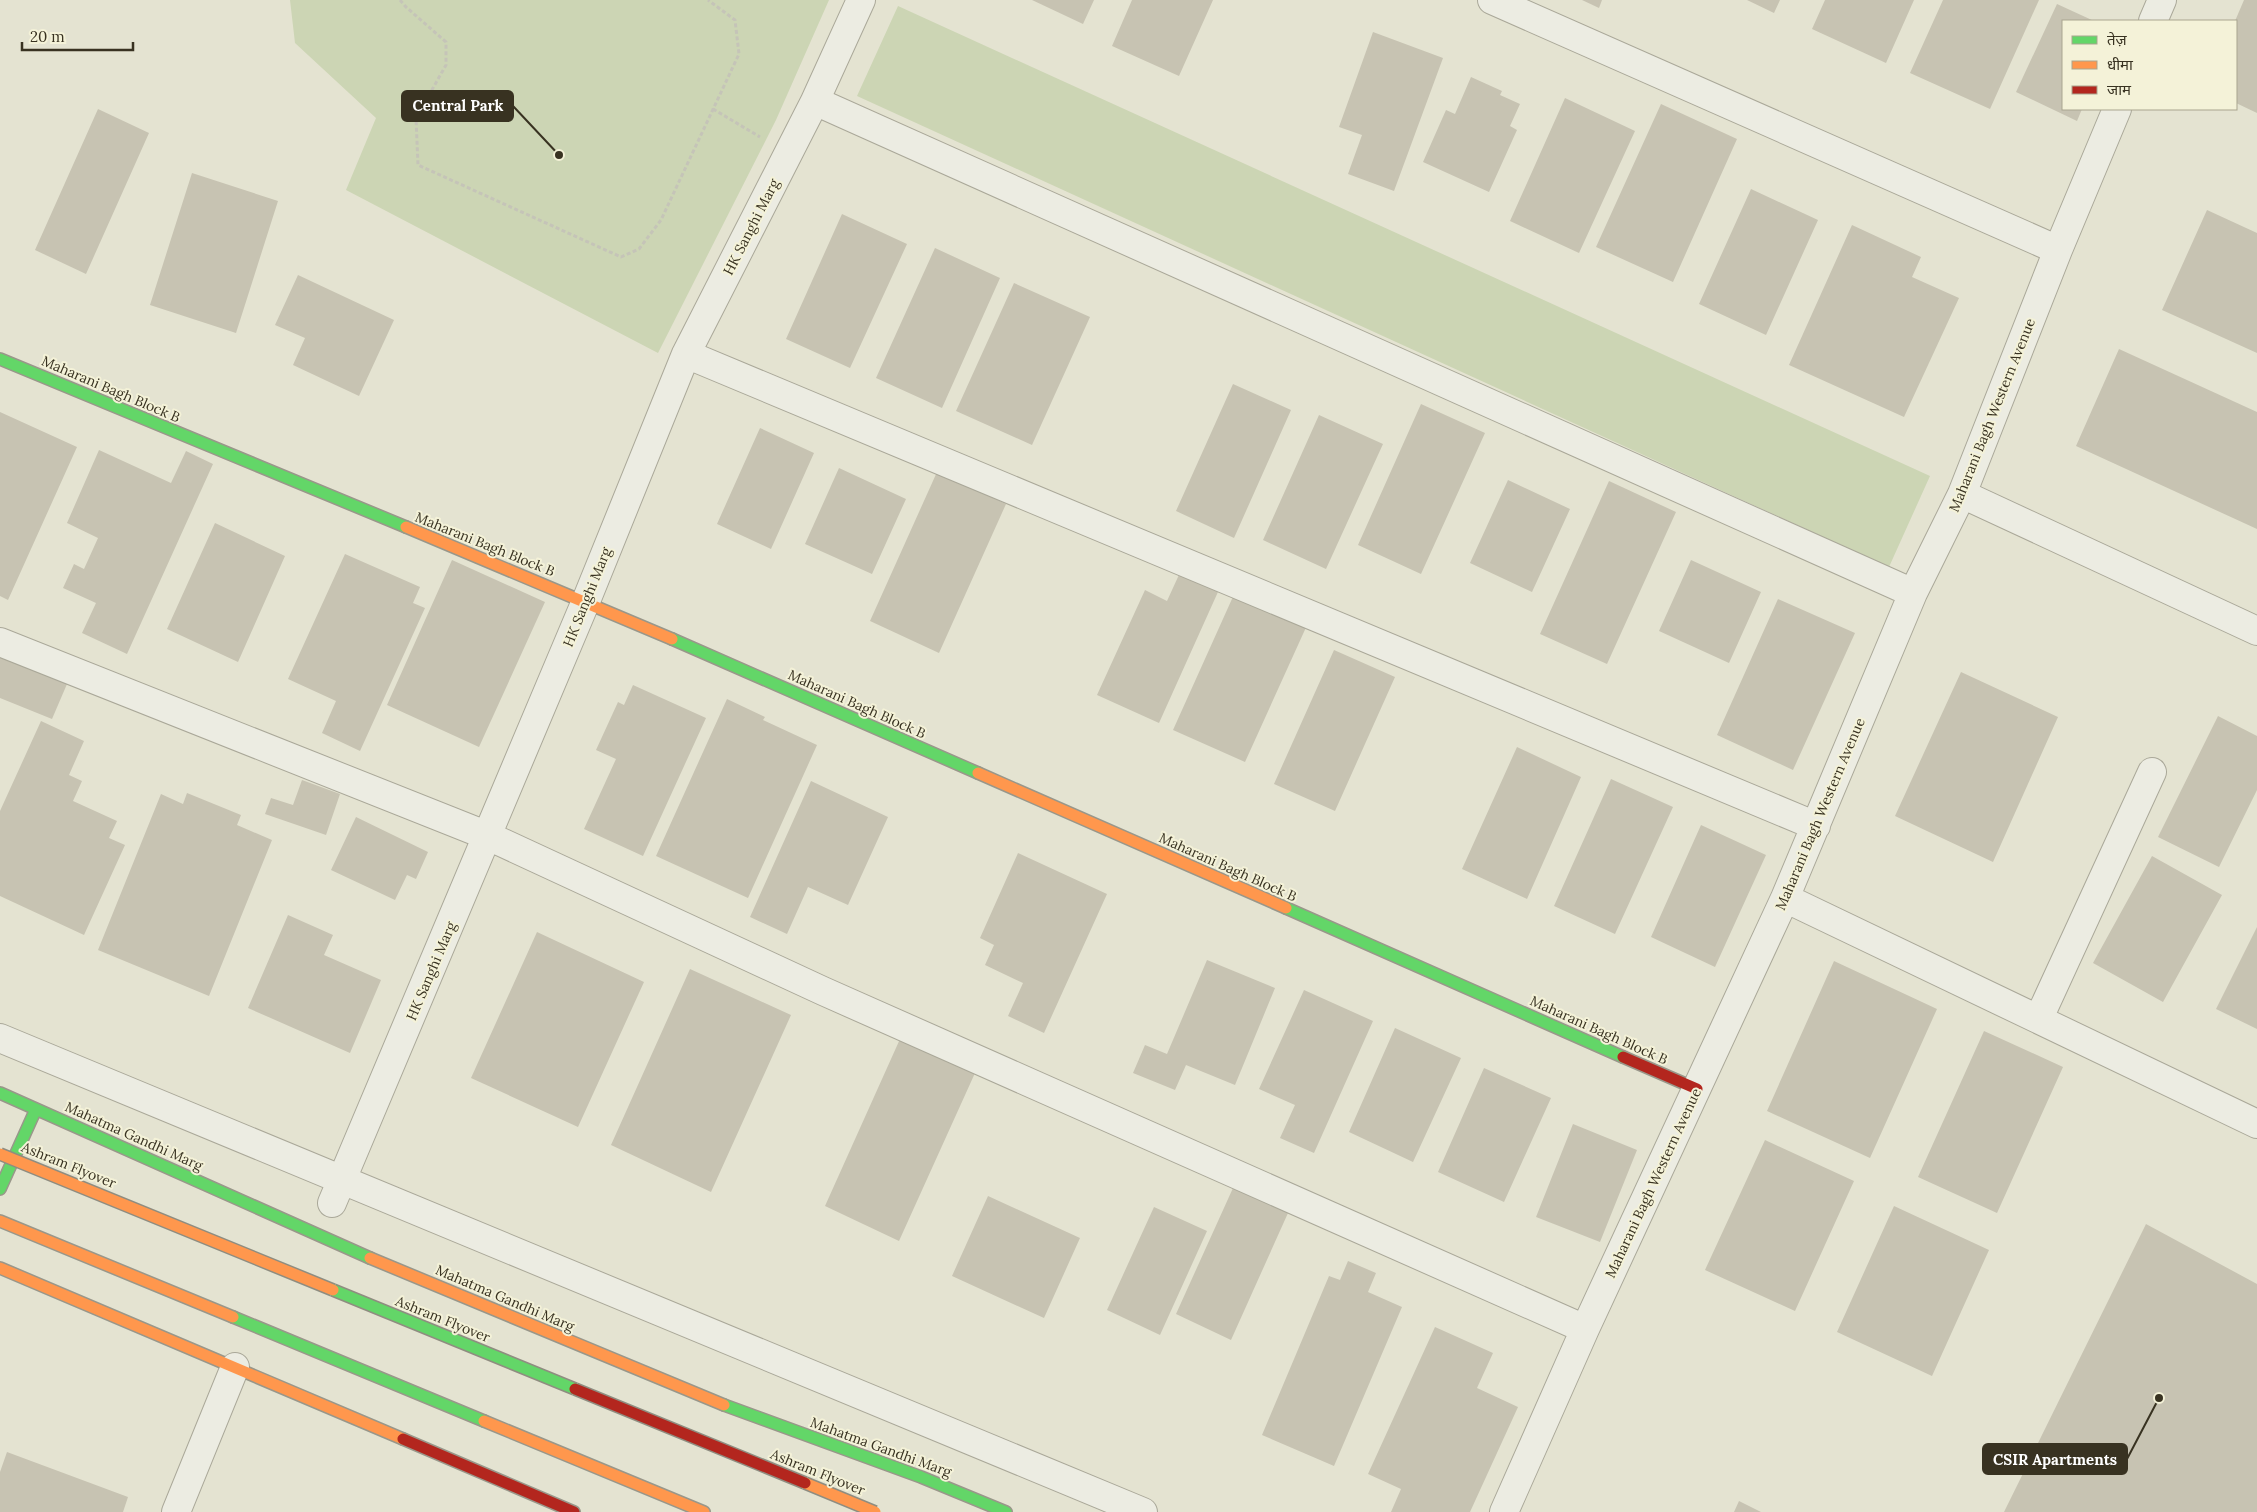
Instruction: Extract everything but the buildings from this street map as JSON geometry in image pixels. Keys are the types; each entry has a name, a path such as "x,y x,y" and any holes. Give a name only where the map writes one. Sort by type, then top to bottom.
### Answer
{"main road":[{"name":"Maharani Bagh Block B","path":"0,359 586,601 1697,1089"},
{"name":"Mahatma Gandhi Marg","path":"0,1093 361,1254 712,1401 921,1477 1006,1512"},
{"path":"0,1189 36,1109"},
{"name":"Ashram Flyover","path":"0,1154 875,1512"},
{"path":"0,1221 704,1512"},
{"path":"0,1268 574,1512"}],"street":[{"name":"HK Sanghi Marg","path":"337,1191 586,601 686,354 815,101 861,0"},
{"path":"1492,0 2058,250"},
{"path":"2153,20 2162,0"},
{"path":"815,101 1913,592"},
{"name":"Maharani Bagh Western Avenue","path":"1504,1512 1585,1329 1785,898 1913,592 1962,494 2058,250 2117,110"},
{"path":"686,354 1816,826"},
{"path":"1962,494 2257,631"},
{"path":"0,642 488,836 823,991 1585,1329"},
{"path":"2039,1018 2152,772"},
{"path":"1785,898 2257,1124"},
{"path":"0,1038 337,1191 1143,1512"},
{"path":"176,1512 235,1368"}],"path":[{"path":"400,0 446,42 446,65 416,118 418,165 621,257 639,249 661,220 739,54 736,20 708,0"},
{"path":"713,109 788,154"}],"green space":[{"path":"290,0 829,0 776,120 658,353 346,190 376,118 295,43"},
{"path":"898,6 1930,476 1889,567 857,96"}],"traffic: fast":[{"path":"0,359 406,527"},
{"path":"672,639 978,773"},
{"path":"1286,908 1623,1057"},
{"path":"0,1093 370,1258"},
{"path":"0,1189 36,1109"},
{"path":"333,1290 575,1389"},
{"path":"233,1317 484,1421"},
{"path":"724,1405 921,1477 1006,1512"}],"traffic: slow":[{"path":"406,527 672,639"},
{"path":"978,773 1286,908"},
{"path":"0,1154 333,1290"},
{"path":"0,1221 233,1317"},
{"path":"370,1258 724,1405"},
{"path":"0,1268 403,1439"},
{"path":"484,1421 704,1512"},
{"path":"805,1483 875,1512"}],"traffic: jam":[{"path":"1623,1057 1697,1089"},
{"path":"575,1389 805,1483"},
{"path":"403,1439 574,1512"}],"place":[{"name":"Central Park","path":"559,155"},
{"name":"CSIR Apartments","path":"2159,1398"}]}
